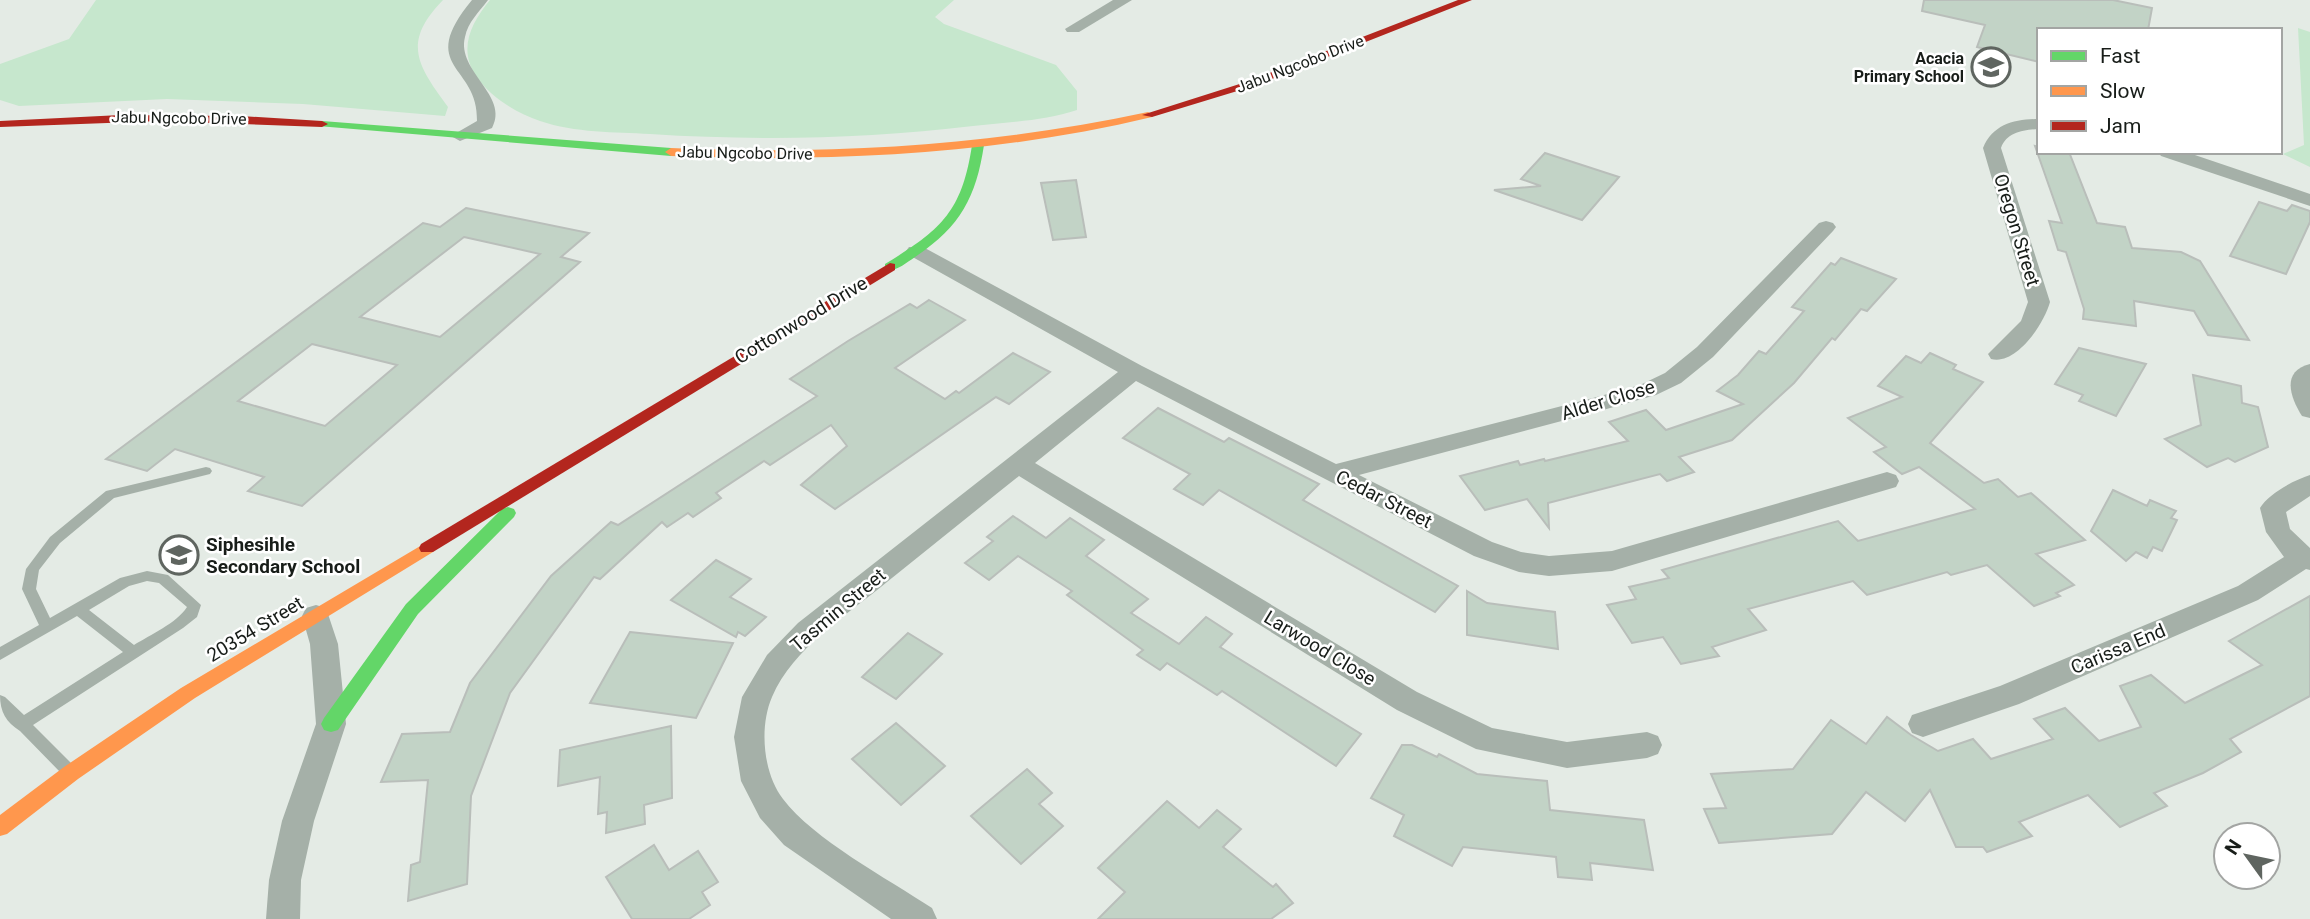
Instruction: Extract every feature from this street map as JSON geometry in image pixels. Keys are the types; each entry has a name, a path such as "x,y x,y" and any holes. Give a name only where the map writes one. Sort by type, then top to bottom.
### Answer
{"main road":[{"name":"Jabu Ngcobo Drive","path":"0,124 108,117 321,122 460,136 744,155 857,153 978,145 1149,115 1224,94 1467,0"},
{"name":"Cottonwood Drive","path":"575,456 916,251 957,217 972,193 978,145"},
{"name":"20354 Street","path":"0,827 71,773 188,693 575,456"},
{"path":"331,724 360,688 393,634 415,606 493,528 575,456"}],"street":[{"path":"460,136 486,124 488,115 483,101 458,60 454,40 461,23 480,0"},
{"path":"1073,29 1124,0"},
{"name":"Oregon Street","path":"1999,354 2029,328 2036,316 2039,302 1992,148 1994,139 2013,127 2037,124"},
{"path":"2173,154 2310,200"},
{"name":"Alder Close","path":"1334,473 1595,405 1648,390 1674,379 1706,352 1826,227"},
{"name":"Cedar Street","path":"916,251 1134,371 1483,549 1519,562 1549,566 1612,561 1887,481"},
{"path":"2310,370 2302,377 2299,385 2302,398 2310,410"},
{"name":"Tasmin Street","path":"919,919 794,835 771,808 756,781 749,737 757,697 777,663 808,631 1134,371"},
{"name":"Larwood Close","path":"1019,464 1407,701 1487,740 1567,755 1647,744"},
{"path":"2307,559 2280,536 2272,523 2273,508 2310,484"},
{"name":"Carissa End","path":"1923,724 2010,695 2248,593 2307,559"},
{"path":"283,919 285,880 298,821 331,724 324,644 316,617"}],"lane":[{"path":"47,626 29,589 33,569 55,540 110,494 206,471"},
{"path":"0,654 125,582 147,576 163,579 193,602 192,613 21,725"},
{"path":"78,609 134,653"},
{"path":"0,701 71,773"},
{"path":"0,805 13,816"}],"green space":[{"path":"96,0 443,0 422,29 418,54 429,79 448,107 445,116 303,104 167,99 19,106 0,100 0,64 69,39"},
{"path":"490,0 954,0 935,17 944,24 1056,65 1077,91 1077,110 1026,121 812,138 731,138 567,128 522,114 497,98 476,76 468,56 469,36 477,18"},
{"path":"2298,28 2310,32 2310,167 2283,154 2304,145"}],"building":[{"path":"1924,0 2113,0 2152,8 2148,28 2037,28 2037,62 1977,47 1985,25 1922,11"},
{"path":"1545,153 1619,177 1582,220 1494,190 1541,186 1521,179"},
{"path":"2038,154 2070,154 2097,223 2125,227 2132,248 2181,252 2200,261 2249,340 2208,335 2194,311 2134,301 2136,326 2083,319 2084,309 2066,252 2058,250 2049,221 2062,223"},
{"path":"1076,180 1086,237 1053,240 1041,183"},
{"path":"2259,202 2287,211 2292,205 2310,211 2310,222 2286,274 2230,256"},
{"path":"466,208 589,233 561,257 580,262 302,506 248,491 264,477 175,449 147,471 106,459 423,223 440,227","holes":["464,237 540,254 440,337 360,317","312,344 397,365 325,426 238,401"]},
{"path":"1841,258 1896,279 1867,311 1861,309 1794,383 1732,440 1679,457 1694,472 1667,481 1660,474 1548,503 1549,528 1527,499 1485,510 1460,476 1518,461 1520,465 1544,459 1545,461 1628,441 1609,422 1646,410 1666,430 1743,404 1717,391 1738,375 1759,351 1766,354 1804,311 1792,307 1831,263 1835,265"},
{"path":"929,300 965,320 895,368 945,399 956,391 959,393 1013,353 1050,372 1009,404 996,397 835,509 801,485 847,446 831,425 770,465 764,461 716,493 721,498 693,517 688,513 667,527 662,522 600,579 594,577 510,693 471,796 467,884 408,901 411,865 420,862 428,780 381,782 402,734 450,732 470,683 551,576 611,522 618,525 817,396 790,379 910,304 917,308"},
{"path":"2079,348 2146,364 2116,416 2079,401 2083,395 2055,384"},
{"path":"1930,353 1956,365 1953,369 1983,382 1930,443 1984,483 1998,479 2018,497 2031,493 2085,540 2036,554 2074,585 2056,593 2060,596 2034,606 1987,565 1951,575 1947,572 1867,595 1853,581 1748,609 1766,630 1712,647 1719,656 1681,664 1663,637 1632,643 1607,605 1636,599 1629,587 1669,578 1662,570 1838,521 1858,541 1975,509 1919,467 1902,474 1874,452 1886,447 1848,418 1902,397 1878,386 1906,356 1921,363"},
{"path":"2193,375 2241,386 2242,403 2258,407 2268,447 2235,462 2228,458 2207,467 2165,439 2201,425"},
{"path":"1158,408 1224,442 1229,438 1319,484 1303,500 1458,586 1435,612 1219,490 1203,505 1174,489 1190,474 1123,438"},
{"path":"2113,490 2147,506 2150,500 2176,511 2171,518 2177,520 2162,551 2153,547 2147,558 2136,552 2126,561 2091,531"},
{"path":"1013,516 1046,538 1070,518 1104,540 1086,556 1148,599 1131,613 1179,644 1206,617 1232,634 1220,647 1361,734 1336,766 1222,691 1217,695 1167,663 1160,670 1137,655 1143,650 1067,595 1072,591 1018,556 989,580 965,563 993,541 987,537"},
{"path":"716,560 751,579 730,597 766,617 745,636 738,632 736,637 671,600"},
{"path":"1467,591 1487,603 1555,612 1558,649 1467,635"},
{"path":"2310,596 2310,696 2230,739 2241,752 2203,773 2154,793 2167,806 2120,827 2088,795 2019,822 2032,836 1987,852 1983,847 1956,847 1930,790 1905,821 1866,792 1832,834 1719,843 1704,809 1726,808 1711,774 1793,769 1831,720 1866,744 1887,717 1938,751 1973,739 1991,759 2053,739 2034,719 2065,708 2099,741 2141,727 2120,686 2151,675 2185,703 2262,665 2229,641"},
{"path":"630,632 733,643 696,718 590,703"},
{"path":"908,633 942,654 896,699 862,677"},
{"path":"896,723 945,766 901,805 852,759"},
{"path":"671,726 672,798 644,805 645,824 606,833 607,812 598,814 600,777 558,786 560,750"},
{"path":"1402,745 1412,745 1437,757 1439,754 1477,774 1547,781 1550,810 1644,820 1653,870 1590,863 1592,880 1558,877 1556,857 1463,847 1452,866 1394,836 1404,815 1371,798"},
{"path":"1027,769 1052,793 1039,804 1063,826 1021,864 971,816"},
{"path":"1167,801 1199,828 1217,810 1241,829 1223,847 1273,887 1276,884 1293,903 1271,919 1098,919 1125,892 1098,868"},
{"path":"654,845 669,870 698,851 718,882 702,892 710,905 689,919 632,919 606,877"}],"traffic: fast":[{"path":"322,124 671,152"},
{"path":"890,267 926,243 952,219 969,188 978,145"},
{"path":"331,724 412,609 508,513"}],"traffic: slow":[{"path":"671,152 791,155 911,151 1030,138 1148,115"},
{"path":"0,827 71,773 188,693 427,548"}],"traffic: jam":[{"path":"1148,115 1253,83 1467,0"},
{"path":"0,124 161,118 322,124"},
{"path":"427,548 890,267"}],"place":[{"name":"Acacia Primary School","path":"1991,67"},
{"name":"Siphesihle Secondary School","path":"179,555"}]}
